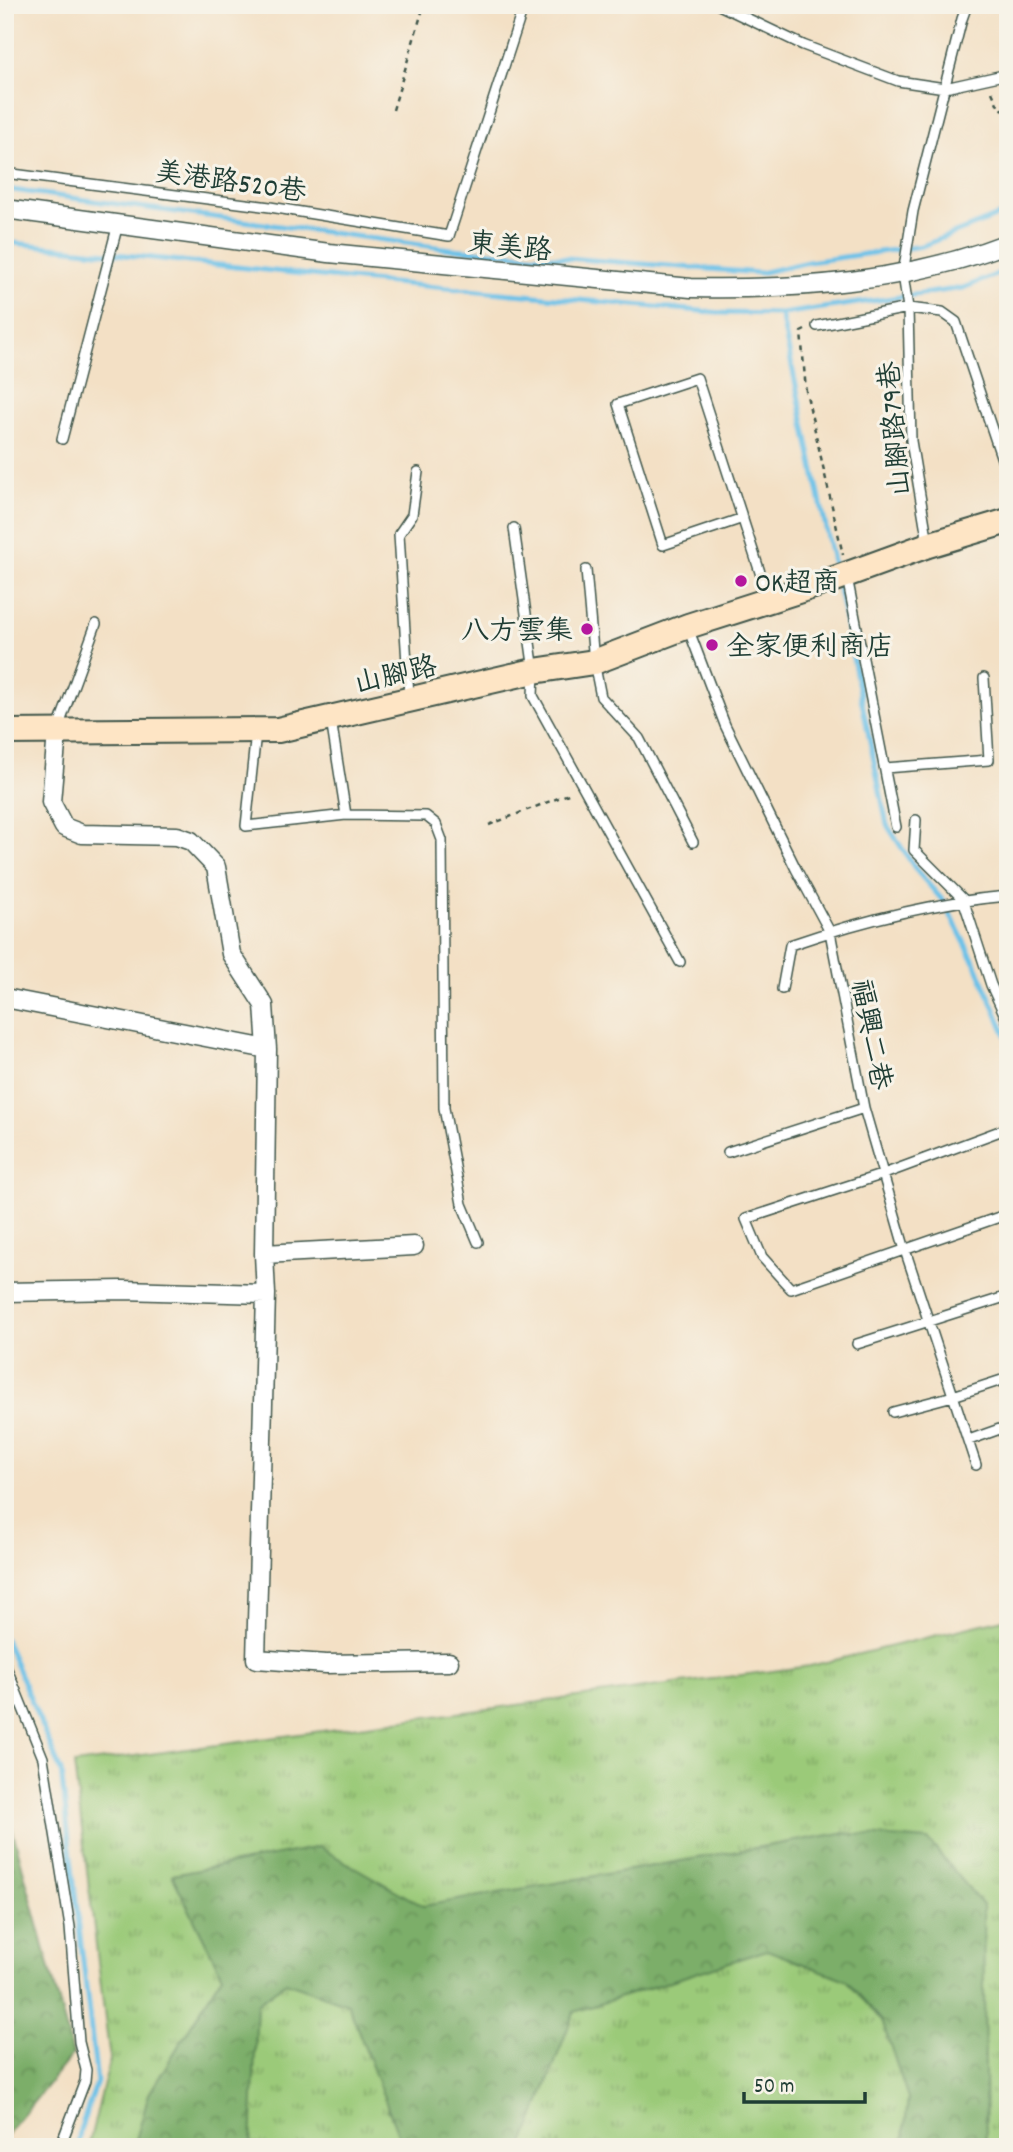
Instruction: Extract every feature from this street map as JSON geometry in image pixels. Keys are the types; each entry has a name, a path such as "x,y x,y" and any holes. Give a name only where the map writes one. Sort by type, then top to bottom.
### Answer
{"main road":[{"name":"山腳路","path":"5,732 278,730 534,671 594,662 688,626 837,579 928,545 1008,521"}],"street":[{"name":"東美路","path":"5,209 329,254 691,289 800,286 903,274 1008,243"},
{"path":"57,733 51,802 64,827 82,834 177,836 191,841 216,867 231,954 264,1005 267,1049 264,1254 266,1294 256,1658 326,1664 449,1662"},
{"path":"5,998 267,1049"},
{"path":"264,1254 414,1246"},
{"path":"5,1292 123,1290 266,1294"}],"lane":[{"name":"美港路520巷","path":"5,173 270,207 449,236 524,5"},
{"path":"719,5 803,45 898,81 944,88 1008,74"},
{"path":"903,274 914,211 961,19 967,5"},
{"path":"62,439 118,224"},
{"name":"山腳路79巷","path":"903,274 908,308 911,441 928,545"},
{"path":"817,326 908,308 942,312 956,322 1008,477"},
{"path":"743,518 663,545 618,404 697,378 743,518 769,600"},
{"path":"409,700 399,534 412,515 418,471"},
{"path":"514,528 534,671 533,696 680,962"},
{"path":"586,570 594,662 601,696 639,738 693,842"},
{"path":"837,579 885,768 895,827"},
{"path":"57,733 96,624"},
{"name":"福興二巷","path":"688,626 725,725 830,932 864,1108 905,1250 976,1465"},
{"path":"885,768 989,760 984,678"},
{"path":"331,718 346,815"},
{"path":"256,730 246,826 346,815 426,816 436,824 442,840 444,1108 462,1204 478,1242"},
{"path":"916,820 914,850 963,899 991,985 1008,1022"},
{"path":"782,989 790,946 830,932 963,899 1008,896"},
{"path":"728,1152 864,1108"},
{"path":"1008,1128 884,1174 746,1219 762,1257 791,1289 1008,1214"},
{"path":"857,1344 1008,1296"},
{"path":"893,1412 1008,1378"},
{"path":"969,1440 1008,1426"},
{"path":"5,1664 43,1758 70,1927 79,2042 86,2070 85,2081 60,2147"}],"path":[{"path":"393,110 424,5"},
{"path":"987,79 999,108 1008,111"},
{"path":"817,326 801,332 806,391 837,579"},
{"path":"489,825 583,788"}],"green space":[{"path":"1007,1618 1008,2147 88,2147 110,2060 74,1764 810,1666"},
{"path":"5,1802 73,2054 5,2137"},
{"path":"841,1833 928,1840 983,1905 986,2147 903,2147 908,2098 882,2021 846,1980 767,1950 574,2012 523,2147 403,2147 348,2004 286,1982 257,2004 251,2147 134,2147 149,2094 222,1975 172,1875 319,1847 423,1906"}],"waterway":[{"path":"5,189 451,249 760,273 808,262 922,246 1008,212"},
{"path":"5,242 348,279 722,313 781,314 963,288 1008,270"},
{"path":"781,314 835,571"},
{"path":"838,584 887,825 916,870 944,902 977,967 1008,1040"},
{"path":"5,1639 61,1771 97,2082 80,2130 78,2147"}],"place":[{"name":"OK超商","path":"741,581"},
{"name":"八方雲集","path":"587,629"},
{"name":"全家便利商店","path":"712,645"}]}
